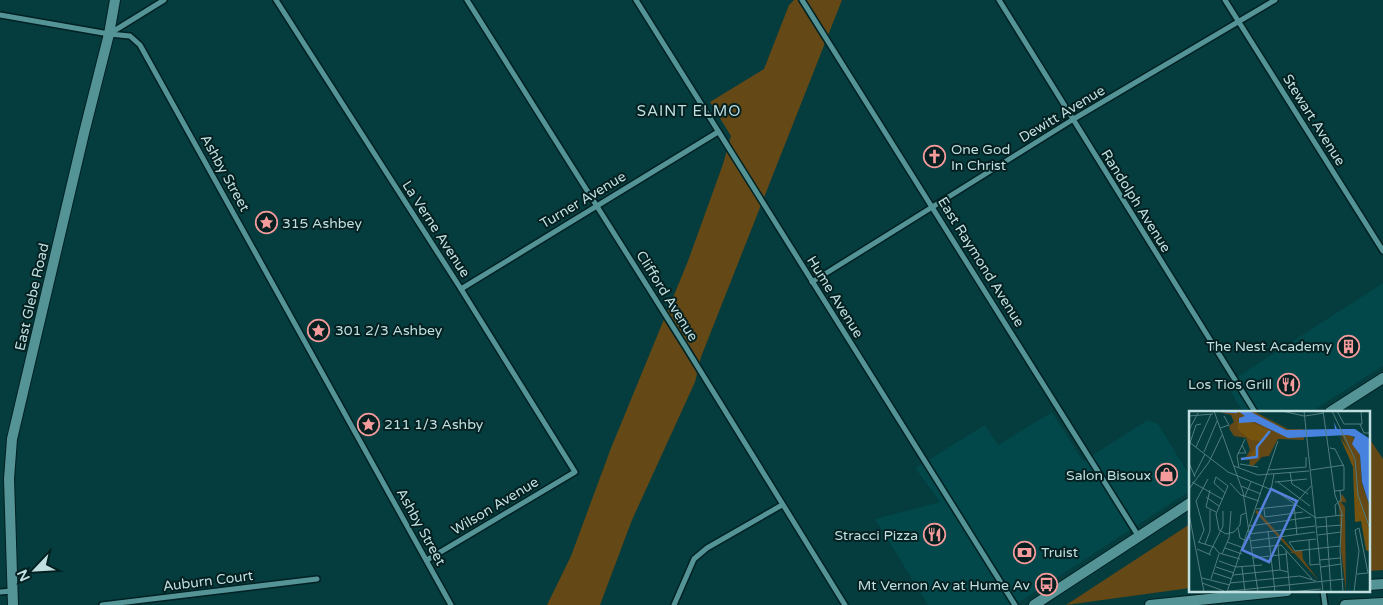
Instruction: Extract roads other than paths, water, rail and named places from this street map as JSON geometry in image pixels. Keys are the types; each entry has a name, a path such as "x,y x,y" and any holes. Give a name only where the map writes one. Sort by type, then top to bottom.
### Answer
{"main road":[{"name":"East Glebe Road","path":"13,605 9,479 12,439 109,34 115,0"},
{"path":"1332,411 1383,378"},
{"path":"1034,605 1189,505"},
{"path":"1370,585 1383,584"},
{"path":"1150,605 1185,603 1279,592"},
{"path":"1345,605 1383,603"}],"street":[{"path":"109,34 164,0"},
{"name":"La Verne Avenue","path":"276,0 461,288 575,472"},
{"name":"Clifford Avenue","path":"467,0 597,205 844,605"},
{"name":"Hume Avenue","path":"636,0 1016,605"},
{"name":"East Raymond Avenue","path":"802,0 1139,537"},
{"name":"Randolph Avenue","path":"999,0 1254,411"},
{"name":"Stewart Avenue","path":"1225,0 1383,251"},
{"name":"Dewitt Avenue","path":"812,282 1072,120 1275,0"},
{"name":"Ashby Street","path":"0,15 130,36 140,45 451,605"},
{"name":"Turner Avenue","path":"461,288 718,132"},
{"name":"Wilson Avenue","path":"427,560 575,472"},
{"path":"674,605 694,559 707,548 782,505"},
{"name":"Auburn Court","path":"102,605 317,579"},
{"path":"0,592 13,591"},
{"path":"1324,592 1325,605"}],"place":[{"name":"One God In Christ","path":"935,157"},
{"name":"315 Ashbey","path":"266,223"},
{"name":"301 2/3 Ashbey","path":"319,330"},
{"name":"The Nest Academy","path":"1348,346"},
{"name":"Los Tios Grill","path":"1288,384"},
{"name":"211 1/3 Ashby","path":"368,424"},
{"name":"Salon Bisoux","path":"1167,475"},
{"name":"Stracci Pizza","path":"934,535"},
{"name":"Truist","path":"1025,552"},
{"name":"Mt Vernon Av at Hume Av","path":"1046,585"}],"district":[{"name":"SAINT ELMO","path":"689,111"}]}
